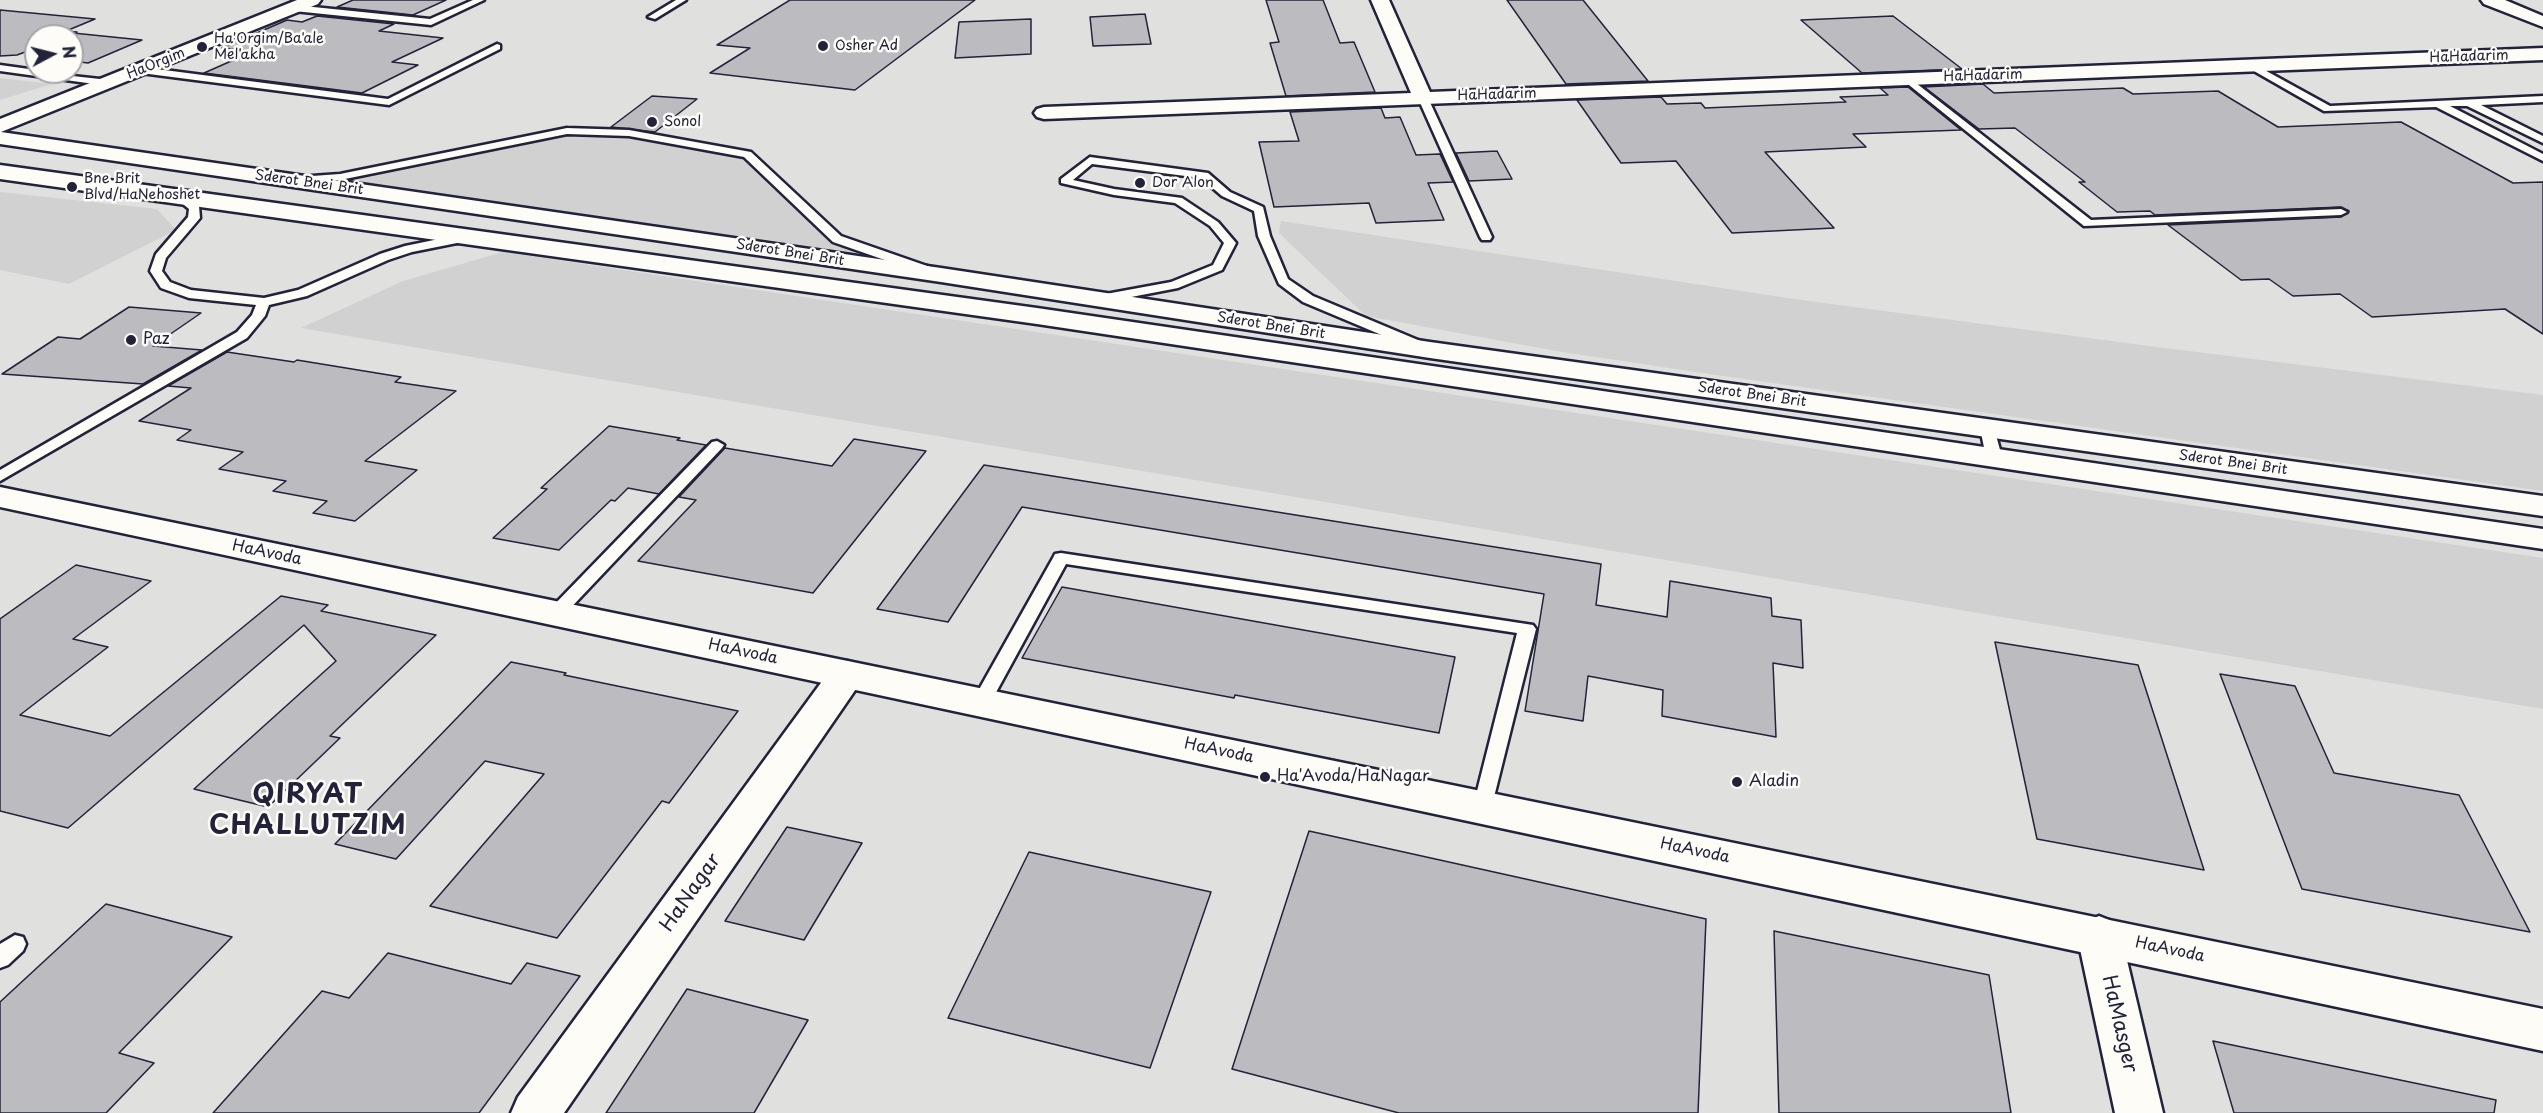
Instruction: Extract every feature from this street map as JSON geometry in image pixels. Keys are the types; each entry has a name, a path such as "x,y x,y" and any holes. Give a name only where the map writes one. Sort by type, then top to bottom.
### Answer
{"street":[{"name":"HaOrgim","path":"0,126 72,89 289,4 312,0"},
{"path":"1380,0 1423,98"},
{"path":"2490,0 2543,22"},
{"name":"HaOrgim","path":"7,106 72,89 109,83 289,4"},
{"name":"HaHadarim","path":"1044,112 2543,54"},
{"path":"69,148 49,136 41,127 45,116 72,89"},
{"name":"Sderot Bnei Brit","path":"0,138 941,275 1430,350 1991,443 2543,539"},
{"name":"Sderot Bnei Brit","path":"2,173 178,195 1037,316 1991,443 2543,506"},
{"name":"HaAvoda","path":"0,497 2099,935 2543,1030"},
{"name":"HaNagar","path":"535,1113 847,674"},
{"name":"HaMasger","path":"2099,935 2139,1113"}],"lane":[{"path":"289,4 431,22 480,0"},
{"path":"652,17 682,0"},
{"path":"141,70 389,102 497,47"},
{"path":"2250,65 2328,109 2543,99"},
{"path":"0,68 72,89 109,83"},
{"path":"1907,79 2088,224 2341,212"},
{"path":"1423,98 1486,237"},
{"path":"2470,103 2543,140"},
{"path":"2437,104 2543,158"},
{"path":"288,180 340,177 567,131 629,133 747,154 837,239 941,275"},
{"path":"1097,299 1174,285 1218,267 1230,243 1214,224 1178,200 1114,192 1065,181 1090,160 1147,169 1204,174 1226,194 1260,209 1264,236 1283,281 1308,299 1430,350"},
{"path":"178,195 195,208 194,218 160,257 156,271 165,285 189,294 264,302 302,293 373,261 409,249 431,243 473,237"},
{"path":"0,476 242,335 258,316 264,302"},
{"path":"556,613 717,445"},
{"path":"981,702 1061,558 1527,629 1484,807"}],"shaded area":[{"path":"0,0 2543,0 2543,1113 0,1113"},
{"path":"0,78 24,81 24,84 52,84 0,100"},
{"path":"567,131 629,133 747,154 867,265 347,188 340,177"},
{"path":"0,192 157,209 176,230 69,284 0,270"},
{"path":"1281,221 1801,300 2543,395 2543,491 1709,374 1562,352 1366,316 1279,233"},
{"path":"503,252 2543,558 2543,709 301,328 403,281"}],"building":[{"path":"353,0 446,0 413,15 337,7"},
{"name":"Osher Ad","path":"790,0 975,0 855,90 710,73 750,48 717,45"},
{"path":"1266,0 1323,0 1340,43 1354,42 1375,92 1286,96 1270,43 1279,42"},
{"path":"1507,0 1583,0 1648,81 1566,84"},
{"path":"0,10 95,19 83,24 24,24 24,52 0,56"},
{"path":"1145,14 1151,44 1093,46 1090,17"},
{"path":"317,16 394,24 379,31 443,38 392,62 418,65 362,93 204,73 254,51 222,48 287,20 302,22"},
{"path":"1893,16 1962,69 1862,73 1801,20"},
{"path":"1031,19 1031,54 955,58 959,22"},
{"path":"84,34 142,40 88,63 84,62"},
{"path":"1983,84 1994,93 2123,88 2133,94 2218,91 2278,127 2401,122 2513,183 2543,182 2543,334 2505,309 2372,317 2340,294 2293,296 2269,279 2241,280 2168,225 2341,217 2349,211 2341,207 2155,215 2150,211 2117,212 2079,182 2085,182 2015,128 1979,129 1924,87"},
{"path":"1908,87 1961,130 1853,134 1866,147 1765,152 1834,228 1732,233 1676,161 1621,163 1577,100 1661,97 1667,104 1701,103 1705,108 1846,102 1840,97 1888,95 1880,88"},
{"path":"652,96 697,99 655,132 611,127"},
{"path":"1381,108 1385,118 1400,117 1416,155 1440,154 1453,182 1428,183 1444,220 1376,223 1369,203 1274,207 1259,142 1299,141 1290,112"},
{"path":"1497,151 1512,179 1469,181 1456,153"},
{"path":"129,307 201,313 153,346 202,350 143,384 2,374 58,337 80,339"},
{"path":"227,352 294,362 297,360 401,377 395,382 456,391 365,461 417,470 355,521 313,513 327,501 273,491 286,481 219,469 243,452 177,440 191,430 139,421 191,388 168,386"},
{"path":"609,426 680,438 677,440 706,445 659,494 628,488 615,501 611,500 559,550 493,538 547,489 541,488"},
{"path":"854,439 926,451 813,593 638,561 696,500 679,497 725,448 832,466"},
{"path":"984,465 1601,564 1596,605 1667,617 1670,581 1771,598 1772,616 1801,620 1803,668 1773,663 1776,737 1662,716 1663,690 1588,676 1583,721 1525,711 1544,594 1022,507 948,622 877,609"},
{"path":"76,565 151,581 73,639 108,647 20,715 110,736 281,596 328,605 321,611 436,635 330,736 340,738 268,807 194,789 336,661 304,625 68,828 0,811 0,619"},
{"path":"1062,587 1455,657 1439,733 1235,695 1234,698 1022,658"},
{"path":"1995,642 2138,665 2204,870 2037,839"},
{"path":"511,662 738,711 669,803 662,801 557,938 430,906 544,774 485,761 396,859 335,844"},
{"path":"2220,674 2295,686 2334,773 2459,795 2530,932 2302,889"},
{"path":"787,827 862,843 804,940 725,921"},
{"path":"1309,831 1706,919 1698,1113 1399,1113 1232,1069"},
{"path":"1029,852 1211,892 1150,1068 948,1018"},
{"path":"106,904 232,937 119,1053 154,1063 106,1113 0,1113 0,1002"},
{"path":"1774,931 1989,975 2011,1113 1779,1113"},
{"path":"388,953 511,984 527,963 580,976 479,1113 213,1113 322,991 349,998"},
{"path":"687,989 808,1020 754,1113 606,1113"},
{"path":"2213,1041 2496,1100 2494,1113 2234,1113"}],"place":[{"name":"Osher Ad","path":"823,46"},
{"name":"Ha'Orgim/Ba'ale Mel'akha","path":"202,47"},
{"name":"Sonol","path":"652,122"},
{"name":"Dor Alon","path":"1140,183"},
{"name":"Bne Brit Blvd/HaNehoshet","path":"72,187"},
{"name":"Paz","path":"131,340"},
{"name":"Ha'Avoda/HaNagar","path":"1265,777"},
{"name":"Aladin","path":"1737,782"}],"district":[{"name":"QIRYAT CHALLUTZIM","path":"308,812"}]}
